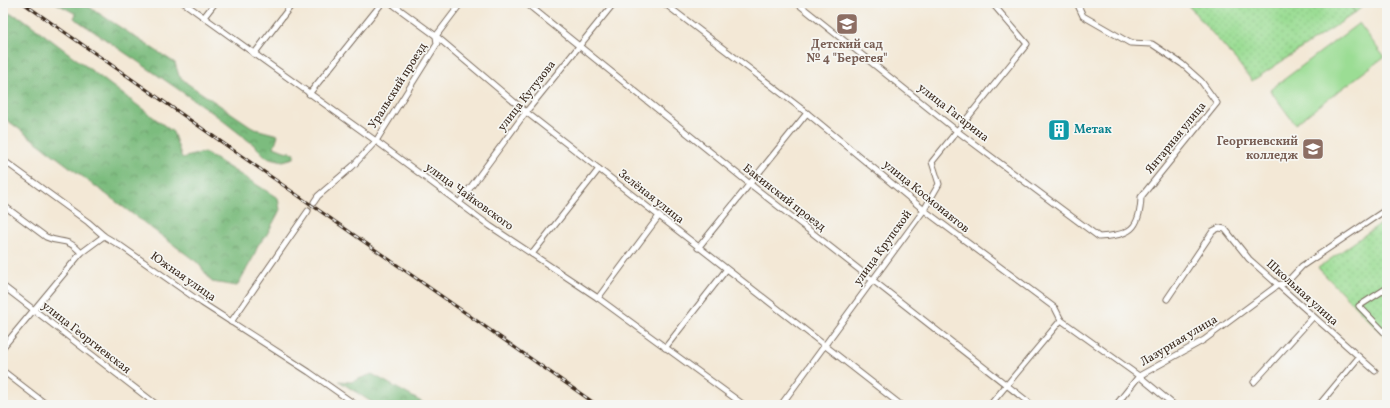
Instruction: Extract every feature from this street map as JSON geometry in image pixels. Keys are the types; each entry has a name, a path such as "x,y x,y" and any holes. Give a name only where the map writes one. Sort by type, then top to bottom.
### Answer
{"street":[{"name":"улица Чайковского","path":"184,3 376,141 490,226 598,298 744,405"},
{"path":"204,17 214,3"},
{"path":"254,54 294,3"},
{"path":"309,94 382,3"},
{"name":"Зелёная улица","path":"391,3 436,36 526,112 698,248 901,405"},
{"name":"Уральский проезд","path":"314,202 318,196 353,166 376,141 437,44 436,36 461,3"},
{"name":"Бакинский проезд","path":"526,3 750,184 1032,405"},
{"name":"улица Кутузова","path":"459,203 526,112 614,3"},
{"name":"улица Космонавтов","path":"664,3 807,113 924,210 1055,308 1061,320 1139,376 1174,405"},
{"name":"улица Гагарина","path":"797,3 957,131 1099,237"},
{"name":"улица Крупской","path":"781,405 924,210 939,184 932,162 1027,44 992,3"},
{"name":"Янтарная улица","path":"1077,3 1083,16 1130,43 1152,44 1182,64 1201,81 1217,103 1141,197 1141,210 1130,231 1115,236 1099,237"},
{"path":"698,248 807,113"},
{"name":"Южная улица","path":"3,160 88,222 104,236 231,322 309,372 356,405"},
{"path":"532,254 599,169"},
{"path":"3,205 46,237 53,240 69,242 81,253"},
{"name":"Лазурная улица","path":"1116,405 1139,376 1204,340 1278,285 1286,283 1302,266 1387,209"},
{"path":"231,322 308,211"},
{"path":"598,298 659,216"},
{"name":"Школьная улица","path":"1167,299 1213,231 1219,228 1225,229 1249,259 1375,371"},
{"path":"3,347 81,253 104,236"},
{"path":"665,348 726,270"},
{"name":"улица Георгиевская","path":"3,286 157,405"},
{"path":"1387,288 1358,306 1385,333 1387,333"},
{"path":"1254,382 1313,317"},
{"path":"990,405 1061,320"},
{"path":"1320,405 1359,357"},
{"path":"3,371 47,405"}],"green space":[{"path":"56,3 83,3 175,63 179,76 188,84 255,129 278,135 274,147 295,153 294,158 283,161 266,157 254,145 213,113 74,18 76,14"},
{"path":"1186,3 1350,3 1355,13 1252,81 1236,60"},
{"path":"1350,3 1366,3 1355,13"},
{"path":"3,11 22,18 173,132 182,158 204,152 278,198 280,210 266,236 258,245 254,256 237,286 212,282 198,263 3,117"},
{"path":"1359,23 1384,57 1295,124 1270,90"},
{"path":"1387,219 1387,338 1318,268"},
{"path":"372,374 427,405 376,405 339,381 351,382"}],"tunnel":[{"path":"308,211 314,202"}],"railway":[{"path":"23,3 597,405"}],"place":[{"name":"Детский сад № 4 \"Берегея\"","path":"847,24"},
{"name":"Метак","path":"1059,130"},
{"name":"Георгиевский колледж","path":"1313,149"}]}
